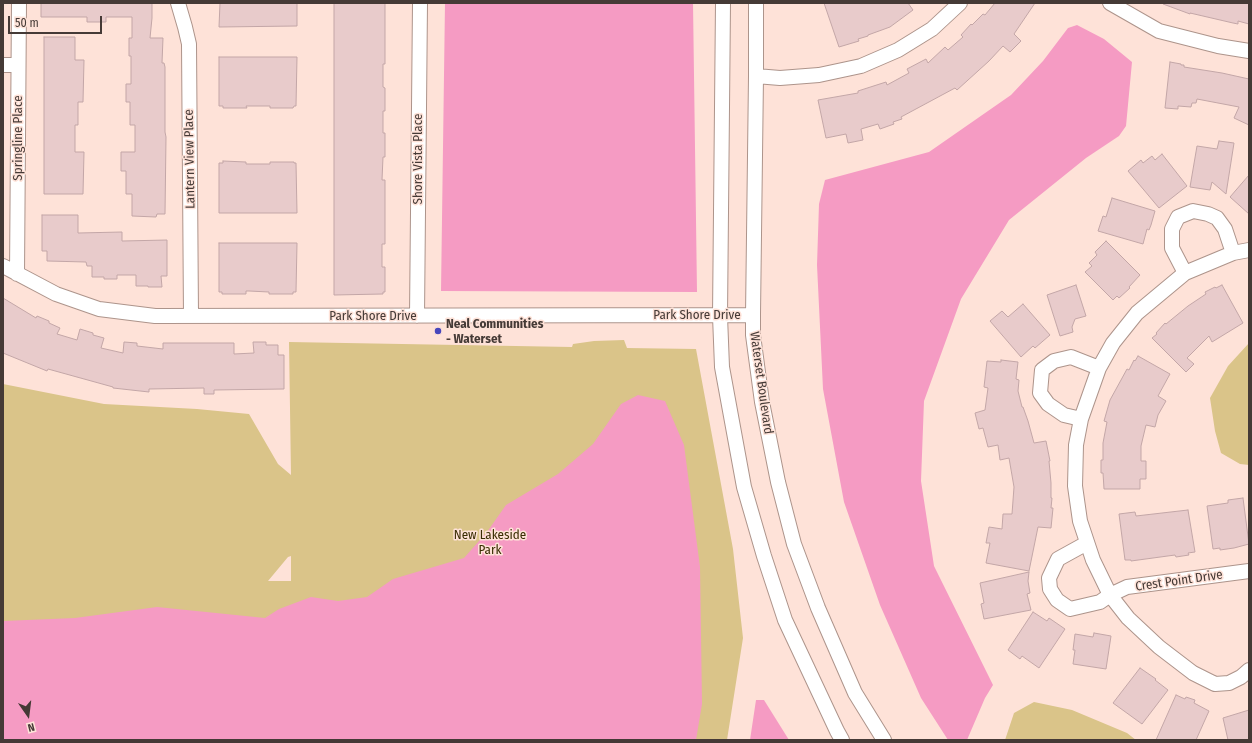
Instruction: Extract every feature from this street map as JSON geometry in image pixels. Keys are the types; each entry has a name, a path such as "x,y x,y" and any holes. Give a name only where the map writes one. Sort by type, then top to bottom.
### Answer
{"street":[{"name":"Springline Place","path":"17,274 19,3"},
{"name":"Lantern View Place","path":"178,3 189,44 191,316"},
{"name":"Shore Vista Place","path":"417,316 420,3"},
{"path":"723,3 720,316 722,367 744,487 757,533 785,620 842,740"},
{"name":"Waterset Boulevard","path":"756,3 753,335 762,402 778,482 794,544 818,608 855,693 884,740"},
{"path":"756,76 780,78 819,75 861,66 898,50 932,29 960,3"},
{"path":"1110,3 1159,31 1218,46 1249,51"},
{"path":"3,65 18,65"},
{"path":"1185,274 1172,248 1172,229 1178,217 1193,211 1208,214 1217,218 1225,230 1233,253"},
{"path":"1249,250 1233,253 1185,274 1137,313 1113,342 1099,368 1080,419 1076,445 1075,486 1080,521 1093,560 1110,595 1128,618 1158,648 1193,673 1215,684 1229,683 1242,677 1249,670"},
{"name":"Park Shore Drive","path":"3,266 56,294 99,309 155,316 753,315"},
{"path":"1080,419 1064,415 1048,404 1040,393 1042,370 1054,361 1071,357 1099,368"},
{"name":"Crest Point Drive","path":"1087,543 1058,559 1049,578 1050,589 1057,600 1070,609 1100,602 1110,595 1127,587 1249,571"}],"green space":[{"name":"New Lakeside Park","path":"624,340 627,348 696,349 733,549 743,638 727,740 3,740 3,384 104,404 197,409 249,414 278,464 291,475 289,342 572,347 573,344 594,341","holes":["291,556 291,581 268,581 288,557"]},
{"path":"1249,343 1249,465 1240,464 1221,453 1215,431 1210,398 1228,366"},
{"path":"1034,702 1072,710 1127,733 1136,740 1005,740 1014,713"}],"shaded area":[{"path":"445,3 693,3 697,292 441,291"},
{"path":"1077,25 1104,39 1132,62 1126,126 1119,136 1086,158 1009,220 961,299 924,401 921,481 934,566 993,685 985,698 967,740 948,740 921,698 880,605 844,502 823,389 817,265 819,204 825,180 929,152 1011,95 1043,61 1068,28"},
{"path":"638,395 665,401 684,445 700,567 702,704 696,740 3,740 3,621 75,618 157,607 265,618 279,609 311,597 338,601 367,597 393,579 464,558 487,532 506,505 558,474 593,444 621,404"},
{"path":"756,700 764,700 789,740 750,740"}],"building":[{"path":"41,3 152,3 150,38 163,38 162,63 164,63 165,67 165,214 157,214 156,217 132,216 132,194 126,194 126,171 121,171 121,152 135,152 135,125 130,125 130,102 126,102 126,84 131,84 131,56 129,56 129,38 132,38 132,17 106,17 106,22 87,22 87,17 41,17"},
{"path":"220,3 297,3 297,26 219,27"},
{"path":"334,3 385,3 385,64 383,64 383,87 385,88 385,111 383,111 383,133 385,133 385,157 383,157 382,180 385,180 385,244 382,244 382,267 385,267 385,292 383,292 383,294 334,295"},
{"path":"824,3 908,3 913,10 890,27 858,39 859,41 839,47"},
{"path":"995,3 1035,3 1014,34 1021,41 1010,52 1003,46 957,90 955,88 901,117 902,119 893,122 894,124 880,129 878,124 861,129 863,140 848,143 846,134 826,138 818,100 858,93 858,91 886,82 887,85 909,73 907,69 926,59 928,63 945,47 948,50 963,37 961,35 971,24 972,25 983,14 985,15"},
{"path":"1163,3 1249,3 1249,24 1238,21 1238,24 1190,14"},
{"path":"44,37 75,37 75,60 84,60 83,102 78,102 78,125 75,125 75,152 84,152 83,194 44,194"},
{"path":"219,57 297,57 296,106 293,108 246,106 247,108 223,108 223,106 219,106"},
{"path":"1170,62 1184,65 1184,67 1249,79 1249,125 1234,118 1239,107 1197,99 1196,103 1192,103 1191,107 1178,106 1178,109 1165,108"},
{"path":"1219,141 1234,143 1226,194 1212,182 1210,190 1190,187 1197,146 1217,149"},
{"path":"1162,154 1187,186 1159,208 1128,171 1141,160 1143,163 1152,156 1155,160"},
{"path":"223,161 246,162 246,164 270,164 270,162 296,163 297,213 219,213 219,163 223,163"},
{"path":"1249,175 1249,214 1230,197"},
{"path":"1112,198 1155,211 1149,230 1147,229 1143,244 1098,231 1103,216 1106,217"},
{"path":"42,215 78,215 78,233 122,232 122,241 167,240 167,276 161,276 162,287 136,286 136,275 117,275 117,279 92,277 92,266 87,266 86,262 47,261 47,251 42,251"},
{"path":"1106,241 1140,275 1129,287 1130,288 1119,298 1117,296 1113,300 1085,272 1092,266 1089,263 1097,255 1095,252"},
{"path":"219,243 297,243 296,292 293,292 293,294 269,294 269,292 246,291 246,294 222,294 222,292 219,292"},
{"path":"1076,285 1086,316 1075,319 1072,327 1073,332 1060,336 1047,295"},
{"path":"1222,285 1243,323 1212,342 1209,336 1187,358 1194,364 1186,372 1152,338 1165,323 1166,324 1206,294 1205,292"},
{"path":"3,298 36,318 37,316 49,321 49,323 60,328 57,334 77,340 80,329 104,338 101,348 123,353 124,342 137,343 137,346 163,349 163,343 234,343 234,354 254,353 253,342 266,342 266,345 278,345 278,355 284,355 284,389 214,390 214,394 204,394 204,388 149,389 149,392 113,388 48,369 47,371 3,353"},
{"path":"1023,304 1050,335 1035,348 1033,346 1021,357 990,321 1002,311 1008,317"},
{"path":"1138,356 1170,374 1158,396 1166,401 1158,415 1155,427 1146,425 1141,446 1141,461 1146,461 1146,479 1140,479 1140,489 1104,489 1103,473 1101,473 1101,460 1103,460 1103,443 1107,422 1104,421 1110,400 1127,369 1129,370 1134,360 1135,361"},
{"path":"1001,360 1018,362 1016,379 1019,380 1018,391 1022,407 1028,421 1034,443 1046,441 1050,461 1052,498 1051,508 1053,508 1051,528 1038,527 1029,571 986,563 990,543 986,543 989,527 1002,529 1003,514 1012,514 1014,487 1009,458 1000,460 998,445 988,447 983,428 979,429 975,413 985,410 988,388 984,387 987,361 1001,362"},
{"path":"1243,498 1249,544 1220,550 1220,548 1213,549 1207,506 1228,503 1228,500"},
{"path":"1188,510 1195,552 1188,553 1189,555 1176,557 1175,555 1131,561 1125,560 1119,514 1135,512 1136,516"},
{"path":"1029,572 1028,581 1030,593 1027,594 1031,610 984,619 981,604 984,603 980,583"},
{"path":"1033,612 1047,621 1049,618 1065,629 1039,668 1022,656 1020,659 1008,650"},
{"path":"1094,633 1111,636 1106,669 1073,664 1075,634 1093,637"},
{"path":"1140,668 1156,679 1155,680 1168,690 1142,724 1113,703"},
{"path":"1176,695 1185,699 1186,697 1195,700 1194,703 1209,711 1196,740 1156,740"},
{"path":"1249,710 1249,740 1228,740 1223,718"}],"place":[{"name":"Neal Communities - Waterset","path":"438,331"}]}
